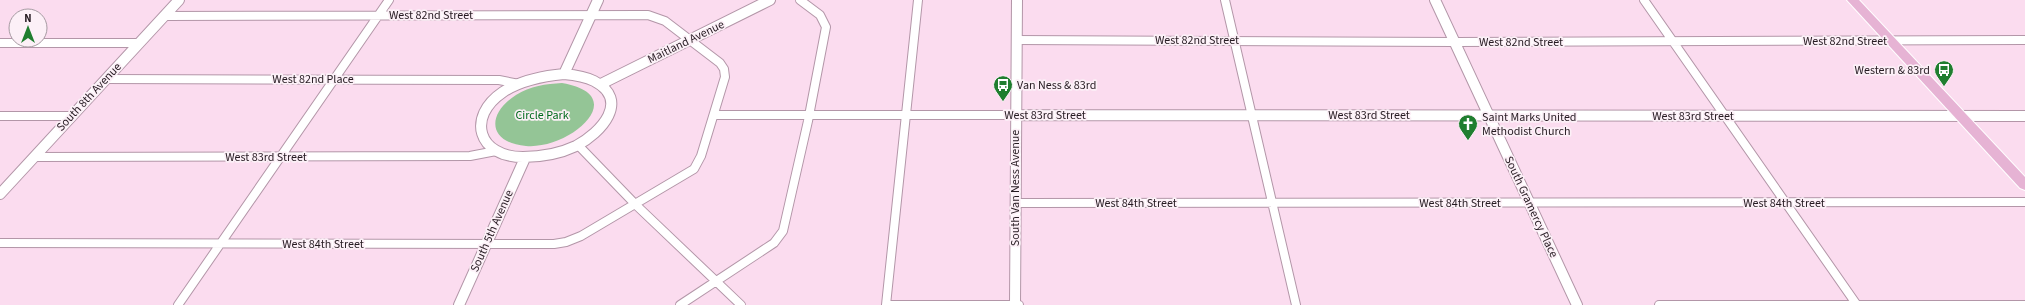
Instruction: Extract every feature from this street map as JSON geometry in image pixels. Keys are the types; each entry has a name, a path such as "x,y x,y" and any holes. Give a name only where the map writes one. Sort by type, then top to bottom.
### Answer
{"main road":[{"path":"1854,0 2025,185"}],"street":[{"name":"South 8th Avenue","path":"2,190 179,0"},
{"path":"178,305 389,0"},
{"path":"564,74 598,0"},
{"name":"Maitland Avenue","path":"601,84 770,0"},
{"path":"680,305 774,243 783,231 809,115 826,27 820,15 800,0"},
{"path":"918,0 886,305 1019,305"},
{"name":"South Van Ness Avenue","path":"1015,305 1017,0"},
{"path":"1225,0 1296,305"},
{"name":"South Gramercy Place","path":"1435,0 1577,305"},
{"path":"1644,0 1857,305"},
{"name":"West 82nd Street","path":"164,16 648,15 658,17 720,63 724,70 725,77 714,115"},
{"name":"West 82nd Street","path":"1016,40 1454,42 2025,40"},
{"path":"0,43 139,43"},
{"path":"564,74 585,76 601,84 611,97 612,105 610,113 598,130 578,145 544,156 525,158 510,156 496,151 487,145 482,137 480,128 482,118 496,99 520,84 542,77 564,74"},
{"name":"West 82nd Place","path":"106,79 499,80 520,84"},
{"name":"West 83rd Street","path":"714,115 2025,116"},
{"name":"West 84th Street","path":"0,243 554,244 566,242 581,236 636,205 694,169 701,156 714,115"},
{"path":"0,116 71,116"},
{"path":"578,145 636,205 741,305"},
{"name":"West 83rd Street","path":"34,156 470,156 496,151"},
{"name":"South 5th Avenue","path":"459,305 525,158"},
{"name":"West 84th Street","path":"1015,203 2025,202"},
{"path":"1659,305 2025,305"}],"green space":[{"name":"Circle Park","path":"562,83 583,89 593,98 593,109 587,120 575,131 560,140 543,145 526,146 513,144 498,134 496,119 506,103 516,95 527,89"}],"place":[{"name":"Western & 83rd","path":"1944,87"},
{"name":"Van Ness & 83rd","path":"1003,102"},
{"name":"Saint Marks United Methodist Church","path":"1468,141"}]}
